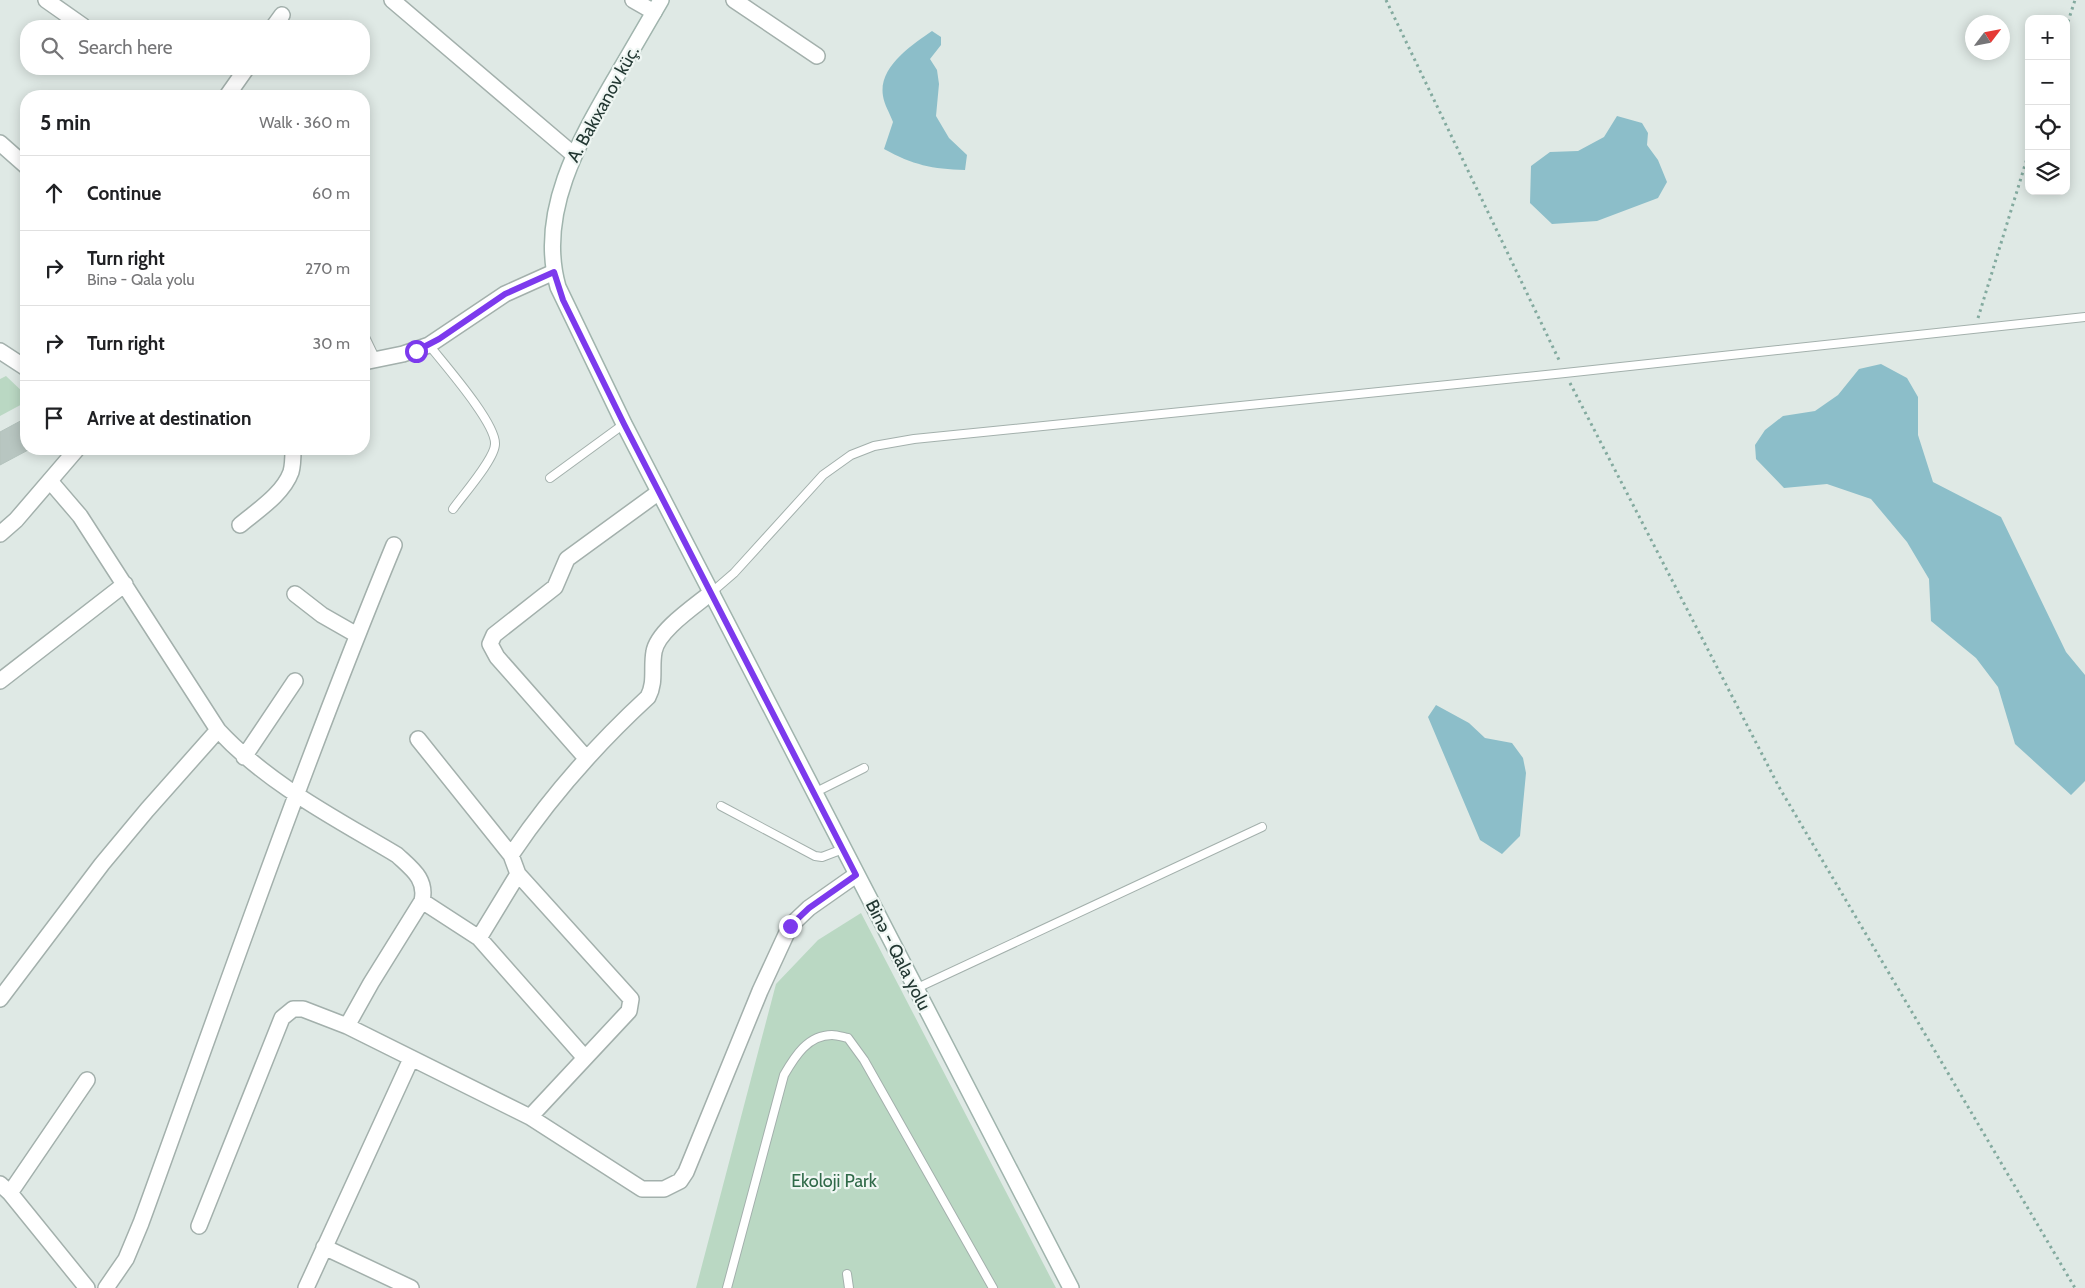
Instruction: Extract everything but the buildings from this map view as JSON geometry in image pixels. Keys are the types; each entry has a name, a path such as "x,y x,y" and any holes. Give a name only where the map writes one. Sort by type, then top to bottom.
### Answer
{"street":[{"path":"46,0 74,20"},
{"path":"392,0 574,155"},
{"path":"633,0 658,6"},
{"path":"734,0 817,56"},
{"name":"A. Bakıxanov küç.","path":"554,272 552,249 555,222 564,182 574,155 589,124 658,6"},
{"path":"231,90 242,75"},
{"path":"0,143 20,161"},
{"path":"370,361 403,354 429,345 505,294 554,272"},
{"name":"Binə - Qala yolu","path":"554,272 563,300 624,424 1071,1288"},
{"path":"0,351 20,364"},
{"path":"0,534 16,520 71,455"},
{"path":"240,525 287,482 292,470 293,455"},
{"path":"50,482 80,516 218,730 244,757 297,795 397,856 419,877 424,890 422,901 371,983 347,1026"},
{"path":"586,758 497,657 490,644 494,635 555,587 567,559 659,492"},
{"path":"106,1288 126,1259 141,1223 297,795 357,635 394,545"},
{"path":"0,682 125,584"},
{"path":"510,855 586,758 648,697 653,684 654,652 657,640 712,592"},
{"path":"295,594 322,615 357,635"},
{"path":"244,757 295,681"},
{"path":"0,1000 102,864 218,730"},
{"path":"418,738 510,855 518,874 631,999 629,1011 530,1117"},
{"path":"479,938 518,874"},
{"path":"199,1226 282,1018 293,1010 304,1009 347,1026 530,1117 642,1189 664,1189 680,1181 686,1172 760,991 790,926 809,908 856,875"},
{"path":"422,901 479,938 585,1058"},
{"path":"306,1288 411,1058"},
{"path":"87,1080 5,1189 87,1288"},
{"path":"324,1247 411,1288"}],"lane":[{"path":"712,592 734,573 823,475 851,455 874,446 914,439 1565,373 2085,317"},
{"path":"429,345 488,421 496,444 489,460 453,509"},
{"path":"550,478 624,424"},
{"path":"814,793 864,768"},
{"path":"721,806 815,856 822,857 843,849"},
{"path":"915,989 1262,827"},
{"path":"727,1288 784,1075 794,1057 809,1042 832,1034 848,1038 864,1060 993,1288"},
{"path":"848,1274 849,1288"}],"path":[{"path":"1386,0 1565,373 1779,787 2075,1288"},
{"path":"2070,16 2075,0"},
{"path":"1975,329 2025,165"}],"green space":[{"path":"6,376 20,389 20,405 0,416 0,379"},
{"name":"Ekoloji Park","path":"861,913 1056,1288 696,1288 776,984 818,940"}],"water":[{"path":"932,31 941,37 941,45 930,59 937,70 939,84 936,116 949,138 967,155 965,170 942,169 923,165 904,159 884,149 893,122 883,96 883,85 886,76 891,66 906,50"},
{"path":"1617,116 1642,123 1648,133 1647,145 1658,160 1667,182 1658,198 1597,221 1552,224 1530,203 1531,166 1550,152 1578,151 1604,137"},
{"path":"1881,364 1907,378 1918,397 1918,435 1933,482 2001,517 2066,652 2085,675 2085,781 2071,795 2015,744 1998,687 1976,658 1931,621 1929,579 1907,542 1871,499 1827,484 1784,488 1756,459 1755,445 1765,430 1783,416 1815,411 1838,395 1859,369"},
{"path":"1436,705 1469,723 1485,738 1512,743 1523,758 1526,773 1520,836 1502,854 1480,840 1428,717"}],"route":[{"path":"416,351 439,339 491,302 554,272 558,287 574,324 624,424 856,875 809,908 790,926"}]}
